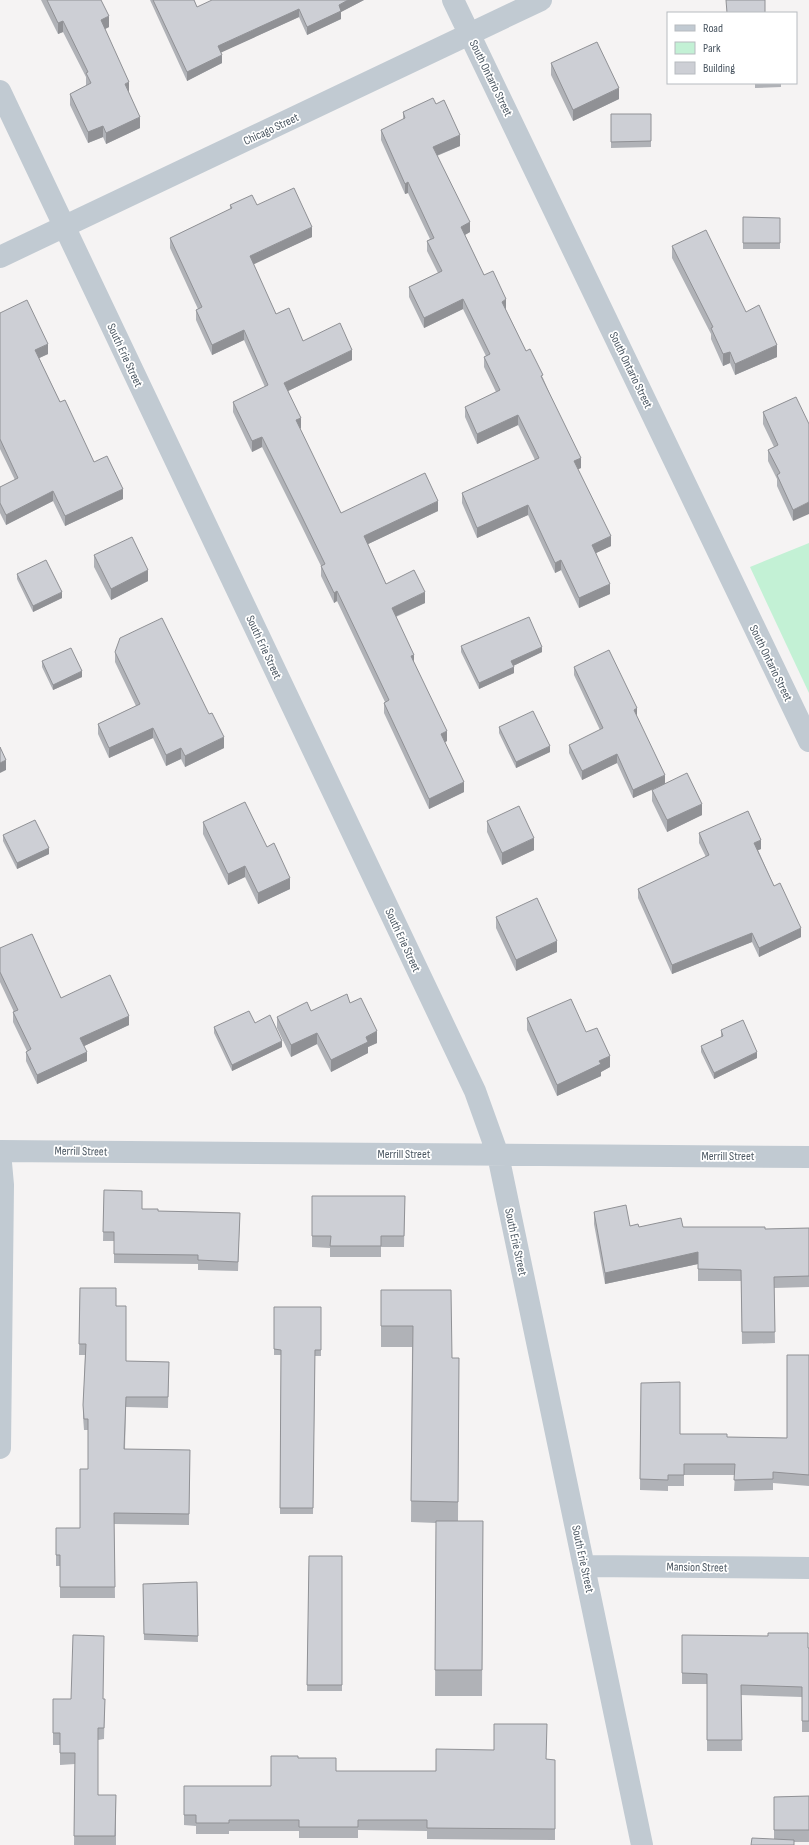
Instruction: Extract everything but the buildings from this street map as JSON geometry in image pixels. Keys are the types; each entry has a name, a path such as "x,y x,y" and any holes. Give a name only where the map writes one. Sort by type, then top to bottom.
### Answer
{"street":[{"name":"South Ontario Street","path":"453,0 809,741"},
{"name":"Chicago Street","path":"0,257 541,0"},
{"name":"South Erie Street","path":"0,91 475,1091 498,1155 585,1566 642,1845"},
{"name":"Merrill Street","path":"0,1151 809,1157"},
{"path":"0,1151 3,1185 0,1448"},
{"name":"Mansion Street","path":"585,1566 809,1568"}],"green space":[{"path":"809,543 809,693 750,567"}]}
